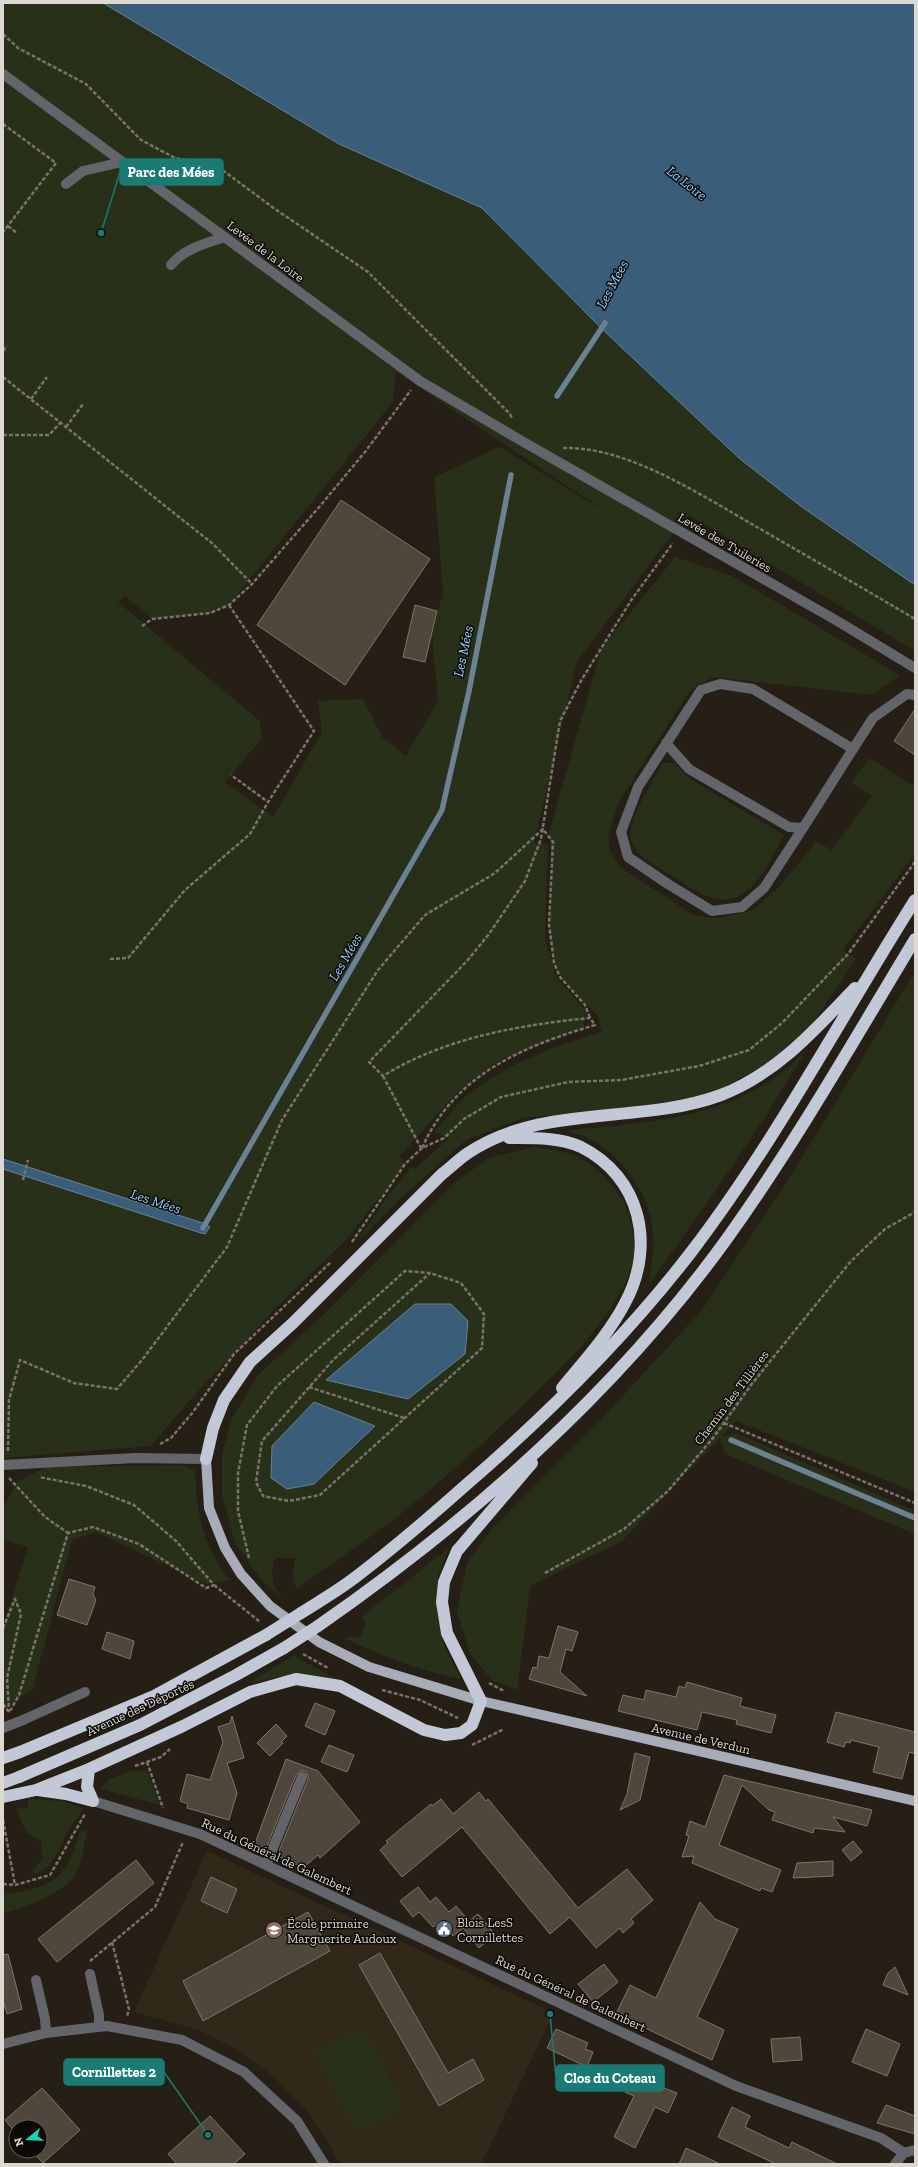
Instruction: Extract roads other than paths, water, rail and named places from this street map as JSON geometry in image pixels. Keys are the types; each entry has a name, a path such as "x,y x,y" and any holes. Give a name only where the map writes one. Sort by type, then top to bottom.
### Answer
{"highway":[{"path":"532,1427 603,1356 692,1250 752,1167 915,900"},
{"path":"3,1797 36,1790 89,1769 183,1726 250,1692 296,1679 340,1686 424,1730 445,1735 461,1733 472,1724 481,1701 447,1633 442,1602 444,1582 457,1551 465,1539 497,1506 555,1436 615,1374 674,1305 725,1241 783,1154 915,939"},
{"path":"206,1460 213,1428 224,1400 250,1362 293,1323 442,1174 468,1153 500,1137 535,1125 670,1108 721,1095 743,1085 777,1064 811,1034 871,971"},
{"path":"500,1137 559,1140 580,1147 600,1159 618,1176 630,1193 638,1214 642,1236 640,1256 635,1278 626,1302 612,1324 532,1427"},
{"name":"Avenue des Déportés","path":"3,1758 154,1696 266,1635 355,1578 410,1534 532,1427"},
{"name":"Avenue des Déportés","path":"3,1783 140,1725 284,1648 374,1587 419,1552 555,1436"},
{"path":"89,1769 87,1787 90,1806"},
{"path":"36,1790 66,1794 90,1806"}],"main road":[{"name":"Avenue de Verdun","path":"206,1460 209,1508 225,1548 241,1574 270,1606 319,1642 369,1667 481,1701 915,1801"}],"street":[{"name":"Levée de la Loire","path":"3,74 420,381 520,440"},
{"path":"66,184 83,171 122,162"},
{"path":"171,265 176,258 194,248 225,237"},
{"name":"Levée des Tuileries","path":"520,440 839,622 915,668"},
{"path":"853,749 753,689 720,684 701,690 638,787 621,832 628,857 712,911 742,907 764,888 803,828 853,749 872,718 908,694 915,695"},
{"path":"666,743 689,769 789,827 803,828"},
{"path":"3,1465 135,1458 206,1460"},
{"path":"3,1728 85,1692"},
{"path":"266,1865 302,1777"},
{"name":"Rue du Général de Galembert","path":"90,1806 200,1834 736,2086 882,2138 904,2153"},
{"path":"90,1974 99,2015 98,2027"},
{"path":"36,1980 45,2019 46,2033"},
{"path":"3,2044 46,2033 107,2026 182,2040 244,2072 297,2121 324,2164"},
{"path":"895,2164 904,2153 915,2150"}],"water":[{"name":"La Loire","path":"103,3 915,3 915,585 802,507 740,459 602,329 482,208 339,144"},
{"path":"3,1159 206,1224 210,1227 205,1234 201,1233 3,1169"},
{"path":"415,1304 451,1304 468,1321 465,1354 408,1399 326,1380"},
{"path":"314,1402 375,1426 314,1484 287,1489 271,1478 272,1446"}],"waterway":[{"name":"Les Mées","path":"557,396 605,323"},
{"name":"Les Mées","path":"203,1228 442,810 469,691 511,475"},
{"path":"731,1440 915,1518"}],"place":[{"name":"Parc des Mées","path":"101,233"},
{"name":"Blois LesS Cornillettes","path":"444,1929"},
{"name":"École primaire Marguerite Audoux","path":"274,1930"},
{"name":"Clos du Coteau","path":"550,2014"},
{"name":"Cornillettes 2","path":"208,2135"}]}
